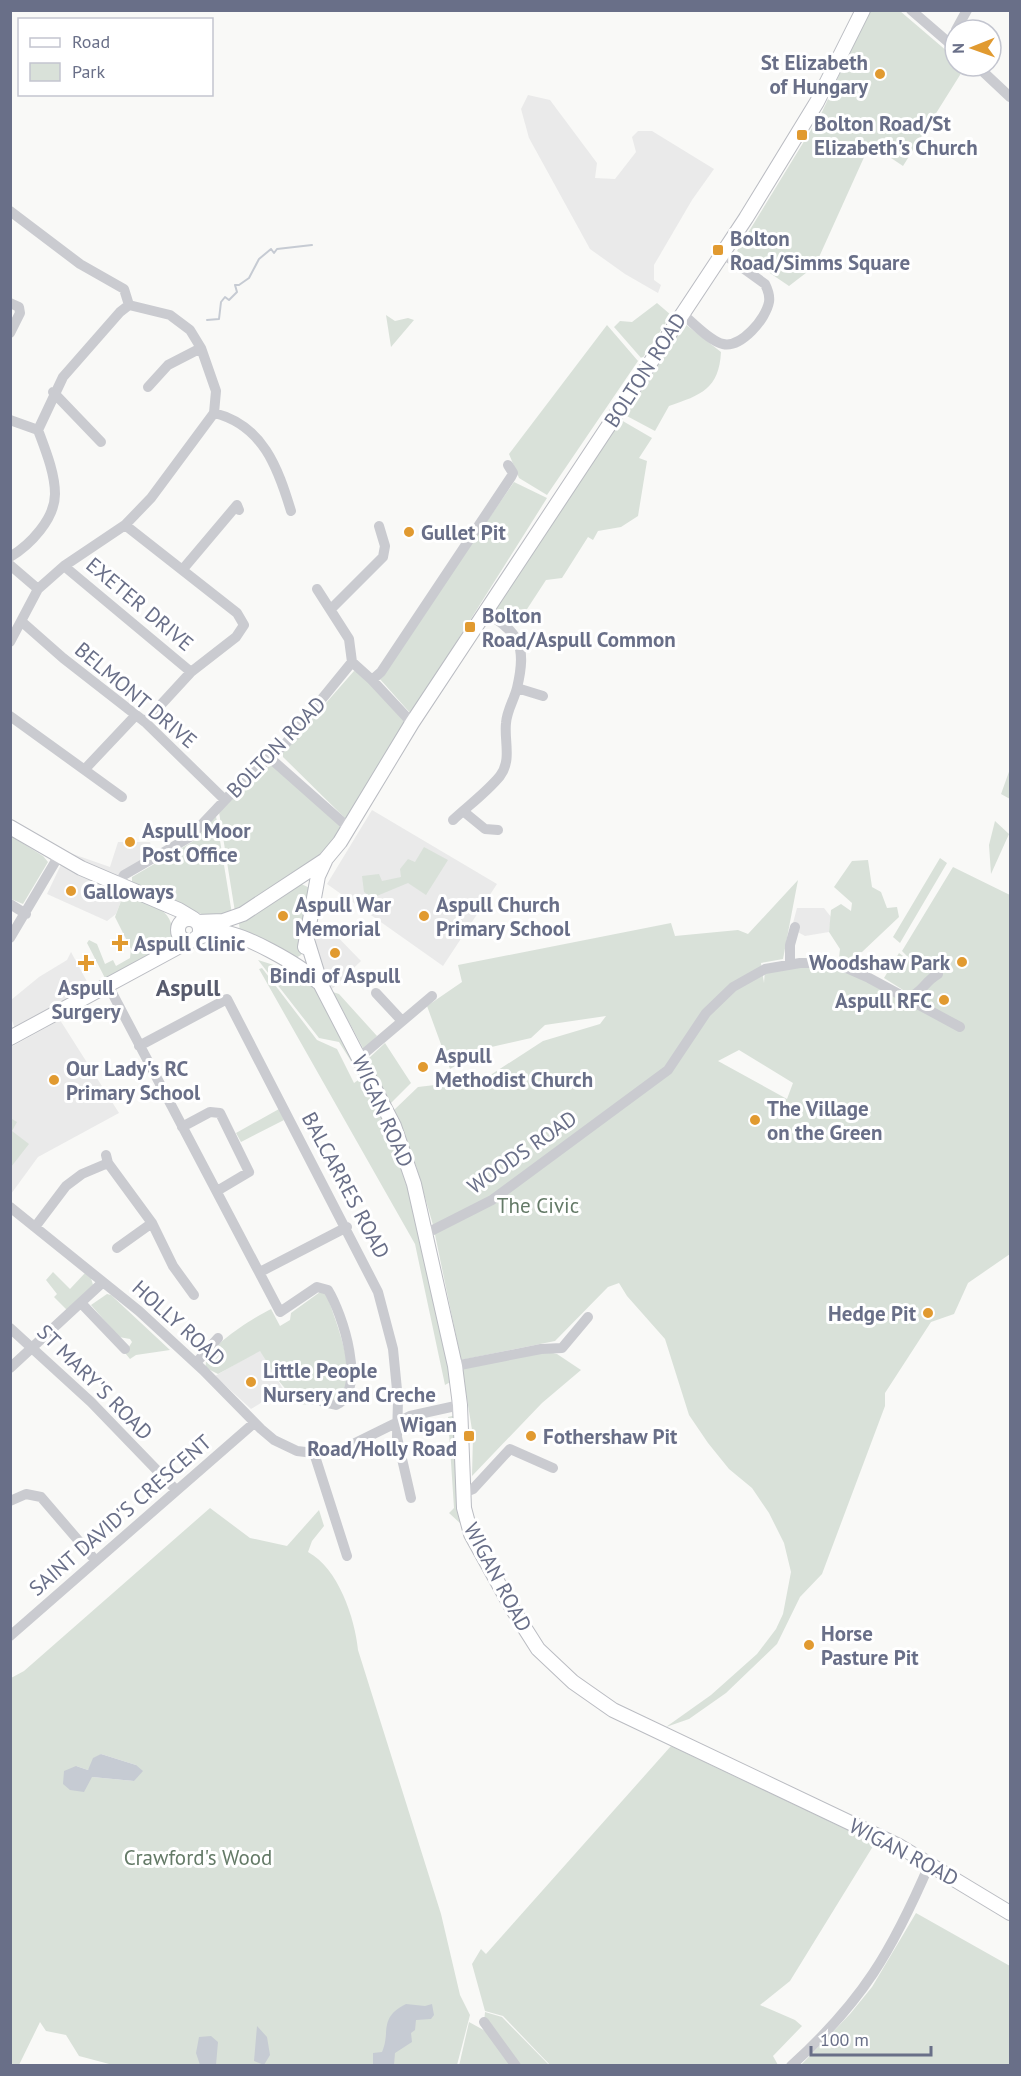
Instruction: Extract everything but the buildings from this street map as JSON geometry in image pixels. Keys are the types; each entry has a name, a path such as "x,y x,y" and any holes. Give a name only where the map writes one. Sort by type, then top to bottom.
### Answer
{"main road":[{"name":"BOLTON ROAD","path":"195,920 223,921 243,914 292,884 325,860 349,828 412,723 722,253 817,102 863,10"},
{"path":"10,827 58,856 195,920 200,928 185,935 168,953 109,987 10,1038"},
{"name":"BOLTON ROAD","path":"307,940 314,895 325,860"},
{"path":"292,884 309,886 314,895"},
{"path":"162,903 185,935"},
{"path":"243,914 239,928 248,940"},
{"path":"185,935 183,919 195,920"},
{"name":"WIGAN ROAD","path":"185,935 219,932 248,940 288,960 321,985"},
{"path":"288,960 301,955 307,940"},
{"name":"WIGAN ROAD","path":"307,940 321,985 360,1057 402,1146 427,1233 455,1366 460,1405 465,1515 471,1534 521,1625 538,1649 582,1689 613,1710 862,1827 930,1863 1011,1913"}],"street":[{"path":"911,10 943,31"},
{"path":"990,78 1011,97"},
{"path":"10,211 80,264 124,289 129,305"},
{"path":"681,313 717,342 731,345 744,341 767,308 769,294 765,284 722,253"},
{"path":"10,303 19,307 20,313 10,333"},
{"path":"10,642 38,589 64,566 125,525 151,498 214,413 216,391 201,348 190,330 170,315 129,305"},
{"path":"10,557 34,538 52,505 55,494 38,430 53,392 103,330 129,305"},
{"path":"148,387 168,365 201,348"},
{"path":"53,392 101,441"},
{"path":"214,413 229,417 241,424 273,459 291,511"},
{"path":"10,420 38,430"},
{"path":"372,680 381,672 512,477 513,473 508,465"},
{"path":"183,569 237,506 239,510"},
{"path":"85,769 191,672 237,637 244,624 237,613 125,525"},
{"path":"331,609 383,557 385,546 379,526"},
{"path":"10,566 38,589"},
{"name":"EXETER DRIVE","path":"64,566 191,672"},
{"path":"317,589 351,643 352,662 412,723"},
{"path":"453,820 501,775 508,753 506,718 517,688 520,656 517,640 511,629 485,612"},
{"name":"BELMONT DRIVE","path":"21,621 63,658 140,718 225,800"},
{"name":"BOLTON ROAD","path":"118,885 124,875 190,837 242,782 270,758 352,662"},
{"path":"517,688 546,697"},
{"path":"10,716 122,797"},
{"path":"270,758 349,828"},
{"path":"463,811 485,829 500,830"},
{"path":"10,938 58,856"},
{"path":"10,904 26,914"},
{"path":"790,965 790,945 795,927"},
{"name":"WOODS ROAD","path":"427,1233 492,1200 668,1070 706,1012 733,987 765,969 790,965 835,963 908,998 960,1027"},
{"path":"908,998 923,990 932,977 938,974"},
{"path":"109,987 282,1316 318,1287 328,1290 333,1297 346,1338 351,1384 347,1397 341,1402 330,1405 321,1400"},
{"path":"376,993 402,1021"},
{"path":"360,1057 432,996"},
{"name":"BALCARRES ROAD","path":"140,1046 227,999 371,1275 388,1324 396,1374 396,1421 401,1464 410,1498"},
{"path":"182,1127 210,1112 220,1113 249,1172 217,1191"},
{"path":"35,1227 66,1186 107,1159 152,1223 173,1266 194,1295"},
{"name":"HOLLY ROAD","path":"10,1207 103,1282 196,1363 254,1423 274,1440 297,1451 314,1454 341,1450 396,1421 460,1405"},
{"path":"117,1248 152,1223"},
{"path":"260,1272 347,1227"},
{"path":"10,1368 103,1282"},
{"path":"81,1303 125,1349"},
{"path":"455,1366 542,1349 562,1348 588,1317"},
{"name":"ST MARY'S ROAD","path":"10,1328 33,1347 176,1490"},
{"path":"196,1363 218,1338"},
{"name":"SAINT DAVID'S CRESCENT","path":"10,1636 254,1423"},
{"path":"463,1492 473,1489 510,1449 553,1468"},
{"path":"314,1454 347,1557"},
{"path":"10,1501 26,1494 41,1497 96,1561"},
{"path":"791,2066 849,2009 874,1974 895,1940 930,1863"},
{"path":"484,2022 516,2066"}],"shaded area":[{"path":"528,95 550,100 597,163 595,178 615,179 636,152 632,137 638,131 652,131 714,169 692,200 654,265 654,280 661,285 658,293 625,274 590,249 529,138 521,109"},
{"name":"Aspull Church Primary School","path":"372,810 497,884 443,966 327,884"},
{"path":"118,842 150,842 152,853 118,875 124,893 116,914 107,921 47,894 67,852 110,867"},
{"path":"797,908 824,908 831,917 829,932 805,936 796,931 793,923"},
{"path":"326,925 361,961 331,990 314,949 316,936"},
{"path":"71,952 91,989 16,1031 11,1018 11,1000 39,977 67,960"},
{"name":"Our Lady's RC Primary School","path":"60,1020 119,1113 38,1157 11,1194 11,1047"},
{"name":"Little People Nursery and Creche","path":"260,1350 283,1389 251,1409 215,1376"},
{"path":"101,1754 136,1765 143,1771 134,1781 92,1777 84,1792 70,1790 63,1784 64,1771 76,1766 88,1770 93,1758"},
{"path":"406,2004 425,2006 432,2004 434,2015 431,2019 416,2020 415,2030 411,2033 412,2042 395,2053 394,2065 373,2065 373,2053 382,2052 388,2020 397,2009"},
{"path":"257,2026 267,2037 270,2055 264,2065 254,2061"},
{"path":"211,2036 218,2042 216,2065 200,2065 196,2053 199,2037"}],"green space":[{"path":"869,11 900,11 943,48 943,78 958,78 903,166 870,144 815,266 789,286 737,251 822,112"},
{"path":"657,303 671,315 642,359 614,327 620,321 632,322"},
{"path":"386,315 395,321 408,318 414,320 391,347"},
{"path":"685,324 721,352 720,364 717,374 706,389 669,406 655,431 625,415"},
{"path":"607,325 638,361 547,495 519,478 509,454"},
{"path":"621,420 652,438 639,458 647,461 638,516 621,527 598,531 593,540 588,537 562,578 546,580 516,626 494,610"},
{"path":"514,482 547,498 411,714 379,678"},
{"path":"354,671 360,672 405,722 350,823 283,757 283,752"},
{"path":"274,763 344,830 323,855 235,912 219,812 248,781"},
{"path":"1010,769 1010,799 1001,794"},
{"path":"216,816 232,914 204,915 132,885 132,877 192,842"},
{"path":"995,821 1009,834 991,874 989,845"},
{"path":"11,836 43,856 48,862 23,904 11,899"},
{"path":"424,847 448,860 426,895 408,883 372,898 364,892 362,876 379,874 382,881 401,877 400,869 408,859 415,862"},
{"path":"940,858 947,863 900,943 893,937"},
{"path":"868,860 872,887 881,892 887,908 897,907 899,917 862,952 853,953 852,963 839,958 840,949 829,932 831,910 841,904 851,911 852,903 834,887 852,861"},
{"name":"The Civic","path":"953,867 1010,895 1010,1254 968,1283 954,1314 931,1322 885,1393 885,1406 822,1574 800,1597 777,1644 726,1693 689,1719 666,1727 711,1695 757,1654 776,1629 783,1614 791,1572 784,1543 769,1513 752,1488 729,1469 689,1415 665,1339 627,1296 619,1283 608,1287 555,1341 461,1360 433,1225 416,1166 394,1110 418,1087 460,1082 492,1074 543,1041 600,1024 606,1016 545,1025 531,1038 487,1048 450,1069 427,1006 462,982 458,965 671,923 675,936 738,930 748,934 798,880 783,959 761,963 764,983 765,969 835,963 908,998 913,990 903,990 884,978 899,953 917,966 902,951","holes":["739,1050 793,1083 787,1099 718,1061"]},
{"path":"299,883 312,889 301,955 294,959 240,933 239,923"},
{"path":"124,893 162,910 171,925 171,935 167,947 106,980 87,943 89,940 97,944 105,964 113,960 116,966 130,958 131,949 115,917"},
{"path":"258,960 299,973 315,987 358,1067 356,1069 339,1042 319,1038"},
{"path":"262,968 317,1040 337,1049 354,1083 364,1076 391,1136 415,1213 454,1380 445,1385 415,1244 259,969"},
{"path":"333,992 339,994 377,1036 364,1050"},
{"path":"385,1043 411,1083 390,1104 368,1059"},
{"path":"279,1109 284,1120 241,1142 236,1133"},
{"path":"12,1119 17,1122 12,1131 29,1144 11,1167 10,1121"},
{"path":"53,1272 70,1289 85,1273 91,1278 93,1285 67,1310 54,1297 57,1294 46,1280"},
{"path":"320,1292 326,1292 348,1367 345,1390 339,1397 333,1400 328,1398 325,1390 319,1390 313,1405 298,1404 278,1380 260,1351 218,1374 206,1368 207,1360 212,1352 242,1326 271,1309 280,1326 290,1320 291,1313"},
{"path":"107,1294 111,1295 170,1350 136,1355 130,1359 125,1353 132,1342 130,1339 119,1337 91,1305"},
{"path":"549,1352 557,1354 581,1370 542,1403 472,1476 473,1436 462,1368"},
{"path":"456,1415 461,1524 449,1513 454,1508 448,1417"},
{"name":"Crawford's Wood","path":"210,1508 250,1538 287,1546 319,1510 324,1526 312,1541 308,1552 319,1559 328,1570 349,1609 358,1650 441,1914 460,1995 470,2015 457,2065 113,2065 79,2056 66,2035 46,2031 40,2022 19,2065 11,2066 11,1678 24,1671","holes":["101,1754 136,1765 134,1781 92,1777 76,1766 88,1770"]},
{"path":"671,1746 875,1843 790,1981 760,2005 795,2020 802,2026 773,2056 778,2065 550,2065 503,2016 485,2011 472,1964 481,1949 486,1954"},
{"path":"916,1913 1010,1966 1010,2065 800,2066 850,2014 872,1987"},
{"path":"485,2012 502,2017 549,2065 517,2065 484,2022"},
{"path":"469,2022 489,2033 513,2066 459,2066"}],"waterway":[{"path":"207,320 219,319 221,302 225,297 229,300 237,292 235,285 249,278 259,259 271,249 274,253 277,249 312,245"}],"place":[{"name":"St Elizabeth of Hungary","path":"880,74"},
{"name":"Bolton Road/St Elizabeth's Church","path":"802,135"},
{"name":"Bolton Road/Simms Square","path":"718,250"},
{"name":"Gullet Pit","path":"409,532"},
{"name":"Bolton Road/Aspull Common","path":"470,627"},
{"name":"Aspull Moor Post Office","path":"130,842"},
{"name":"Galloways","path":"71,891"},
{"name":"Aspull War Memorial","path":"283,916"},
{"name":"Aspull Church Primary School","path":"424,916"},
{"name":"Aspull Clinic","path":"120,943"},
{"name":"Bindi of Aspull","path":"335,953"},
{"name":"Woodshaw Park","path":"962,962"},
{"name":"Aspull Surgery","path":"86,963"},
{"name":"Aspull RFC","path":"944,1000"},
{"name":"Aspull Methodist Church","path":"423,1067"},
{"name":"Our Lady's RC Primary School","path":"54,1080"},
{"name":"The Village on the Green","path":"755,1120"},
{"name":"Hedge Pit","path":"928,1313"},
{"name":"Little People Nursery and Creche","path":"251,1382"},
{"name":"Wigan Road/Holly Road","path":"469,1436"},
{"name":"Fothershaw Pit","path":"531,1436"},
{"name":"Horse Pasture Pit","path":"809,1645"}],"district":[{"name":"Aspull","path":"188,987"}]}
